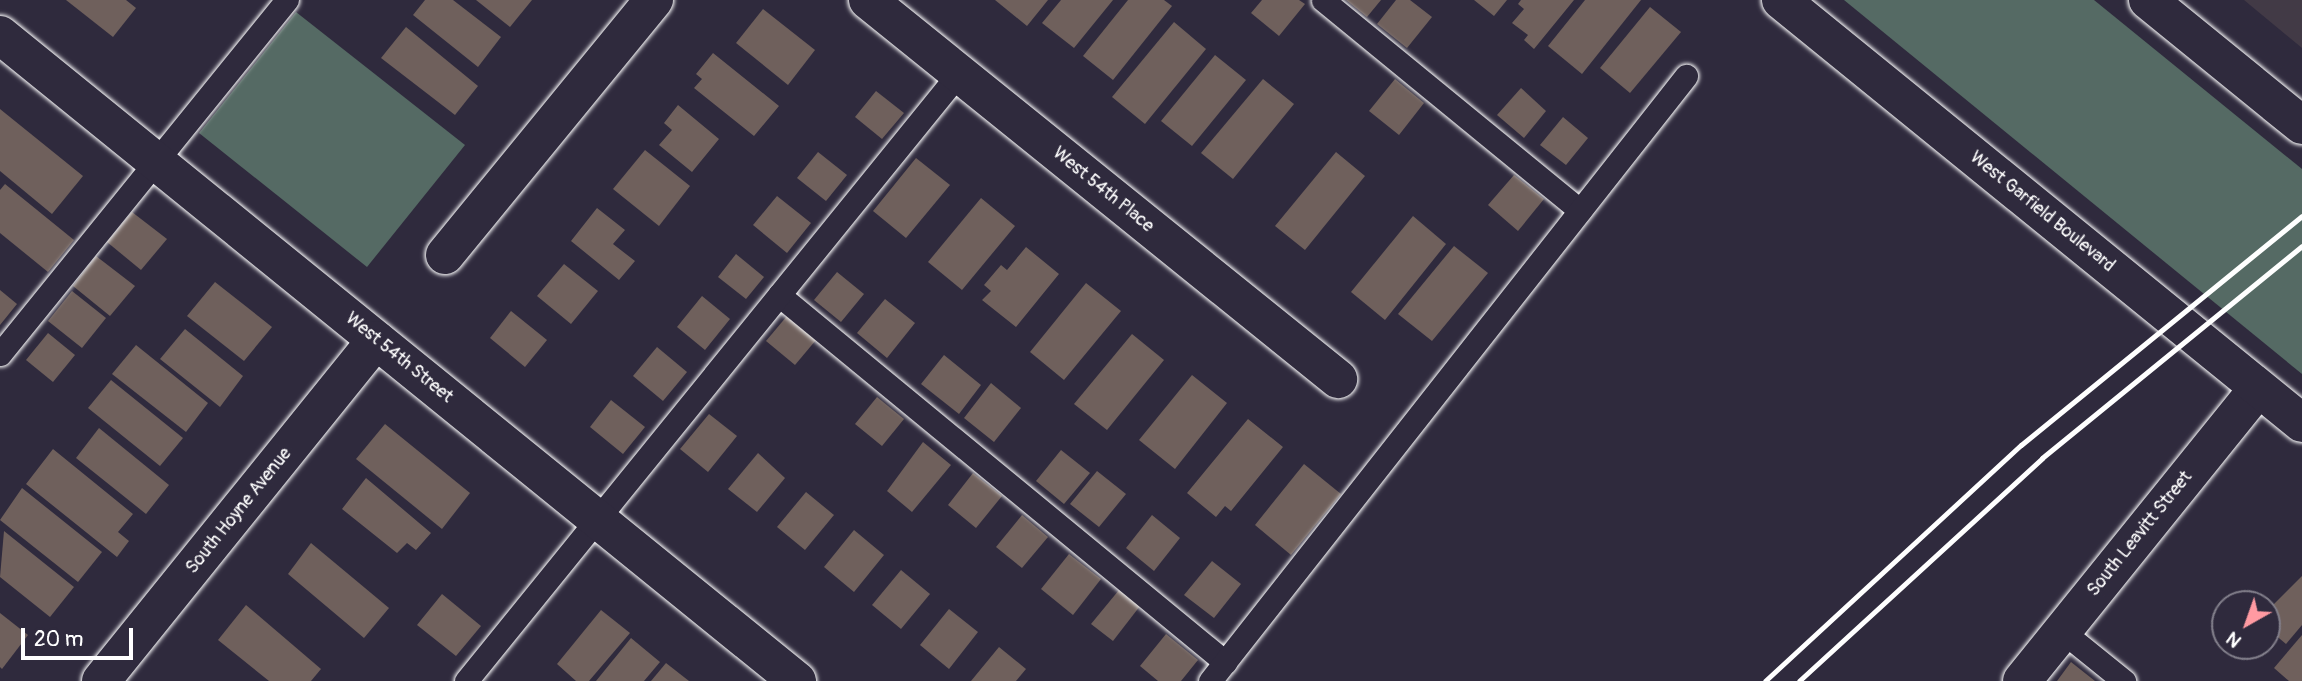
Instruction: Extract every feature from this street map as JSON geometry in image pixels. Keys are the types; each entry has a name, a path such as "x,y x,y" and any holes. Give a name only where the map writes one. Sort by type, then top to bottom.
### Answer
{"street":[{"path":"445,255 654,0"},
{"name":"West 54th Place","path":"868,0 1338,379"},
{"name":"West Garfield Boulevard","path":"1781,0 2302,424"},
{"path":"2148,0 2302,125"},
{"name":"West 54th Street","path":"0,35 797,681"},
{"name":"South Hoyne Avenue","path":"101,681 376,340"},
{"name":"South Leavitt Street","path":"2022,681 2258,388"}],"lane":[{"path":"0,354 287,0"},
{"path":"1323,0 1580,211"},
{"path":"466,681 959,74"},
{"path":"1210,681 1686,76"},
{"path":"779,295 1225,662"},
{"path":"2062,631 2124,681"}],"shaded area":[{"path":"2244,0 2302,0 2302,48"}],"green space":[{"path":"1844,0 2094,0 2302,169 2302,374"},
{"path":"296,12 465,145 367,267 199,133"}],"building":[{"path":"66,0 126,0 136,8 113,37"},
{"path":"425,0 453,0 501,37 478,67 413,15"},
{"path":"476,0 532,0 510,27"},
{"path":"995,0 1048,0 1027,26"},
{"path":"1061,0 1113,0 1074,48 1042,23"},
{"path":"1128,0 1164,0 1172,6 1113,80 1083,56"},
{"path":"1262,0 1299,0 1305,4 1279,36 1251,13"},
{"path":"1346,0 1381,0 1367,17"},
{"path":"1396,0 1410,0 1432,17 1407,48 1377,24"},
{"path":"1474,0 1507,0 1494,16"},
{"path":"1521,0 1574,0 1534,49 1524,40 1528,35 1512,23 1524,9 1518,4"},
{"path":"1585,0 1641,0 1582,74 1548,46"},
{"path":"1650,7 1681,32 1630,93 1600,68"},
{"path":"763,9 815,50 788,85 736,43"},
{"path":"1174,22 1206,49 1145,124 1112,97"},
{"path":"406,27 478,86 455,115 381,58"},
{"path":"713,53 779,106 754,136 694,88 702,79 696,74"},
{"path":"1215,55 1246,80 1192,146 1161,121"},
{"path":"1263,79 1294,104 1233,179 1201,153"},
{"path":"1395,79 1424,103 1399,135 1369,111"},
{"path":"1521,88 1546,111 1524,138 1497,115"},
{"path":"876,91 904,113 882,139 855,117"},
{"path":"678,105 719,139 692,172 659,145 672,130 664,123"},
{"path":"0,109 83,176 52,214 0,171"},
{"path":"1563,117 1588,138 1566,165 1540,145"},
{"path":"645,150 690,186 659,226 613,189"},
{"path":"818,152 847,175 826,201 797,178"},
{"path":"1336,152 1365,176 1305,250 1275,226"},
{"path":"916,158 950,185 906,238 873,211"},
{"path":"1514,175 1544,199 1518,231 1488,205"},
{"path":"5,184 74,240 48,272 0,233 0,190"},
{"path":"777,196 811,223 787,253 753,225"},
{"path":"981,198 1015,226 962,290 928,262"},
{"path":"597,208 625,230 613,244 635,261 619,280 571,241"},
{"path":"132,212 167,239 141,270 107,242"},
{"path":"1413,216 1446,244 1385,320 1351,292"},
{"path":"1454,246 1488,273 1432,341 1398,314"},
{"path":"1026,247 1059,274 1016,327 982,300 991,291 984,285 1001,265 1007,270"},
{"path":"736,254 764,277 746,299 718,277"},
{"path":"96,256 135,286 110,316 73,286"},
{"path":"564,264 598,291 571,324 537,296"},
{"path":"837,272 864,294 841,322 814,300"},
{"path":"215,282 272,327 244,361 187,316"},
{"path":"1086,283 1121,311 1064,380 1030,352"},
{"path":"0,290 17,304 0,325"},
{"path":"72,291 106,318 82,348 48,321"},
{"path":"702,296 730,319 705,350 677,327"},
{"path":"885,299 915,323 887,358 857,333"},
{"path":"511,311 547,340 525,367 490,338"},
{"path":"787,316 816,340 795,365 766,341"},
{"path":"185,329 243,376 220,407 160,359"},
{"path":"48,333 75,355 53,382 26,360"},
{"path":"1132,334 1164,360 1107,430 1074,404"},
{"path":"136,345 208,403 186,432 112,374"},
{"path":"657,347 687,372 663,401 633,376"},
{"path":"944,355 981,385 959,414 921,384"},
{"path":"1192,375 1227,403 1175,469 1139,440"},
{"path":"111,380 183,438 160,466 88,408"},
{"path":"991,383 1021,408 994,442 964,418"},
{"path":"877,397 904,419 882,446 855,424"},
{"path":"611,400 645,427 623,454 590,427"},
{"path":"709,414 737,436 708,472 680,449"},
{"path":"1248,419 1283,447 1231,511 1225,506 1216,517 1187,493"},
{"path":"385,424 470,493 442,529 356,459"},
{"path":"99,428 169,485 146,514 76,458"},
{"path":"923,442 951,465 912,512 887,491"},
{"path":"53,449 133,514 118,532 129,541 117,557 26,484"},
{"path":"1061,450 1090,473 1064,504 1036,481"},
{"path":"758,453 785,478 757,512 728,489"},
{"path":"1304,464 1341,494 1291,555 1255,525"},
{"path":"1097,471 1126,494 1099,527 1070,504"},
{"path":"973,473 1002,496 976,528 948,505"},
{"path":"366,478 431,533 416,550 407,543 397,553 342,509"},
{"path":"22,488 102,552 78,582 0,520"},
{"path":"806,492 834,515 805,550 777,527"},
{"path":"1022,515 1048,537 1022,568 996,547"},
{"path":"1152,515 1180,538 1154,571 1126,548"},
{"path":"854,530 884,555 854,592 824,567"},
{"path":"4,531 74,587 50,617 0,577"},
{"path":"311,543 389,608 364,638 288,574"},
{"path":"1069,554 1101,579 1073,615 1041,589"},
{"path":"1212,561 1241,584 1214,618 1184,595"},
{"path":"901,570 930,594 901,629 872,605"},
{"path":"2302,576 2302,625 2286,644 2281,640 2281,597"},
{"path":"1119,590 1140,606 1113,641 1091,624"},
{"path":"442,594 481,626 456,656 417,625"},
{"path":"246,605 321,669 311,681 269,681 218,640"},
{"path":"949,609 978,632 949,669 920,645"},
{"path":"601,610 630,633 589,681 576,681 557,664"},
{"path":"0,613 28,635 2,669 0,667"},
{"path":"1166,634 1198,660 1181,681 1158,681 1140,666"},
{"path":"2302,635 2302,681 2289,681 2274,668"},
{"path":"631,638 660,662 644,681 596,681"},
{"path":"999,647 1026,669 1016,681 971,681"},
{"path":"2071,662 2095,681 2057,681"},
{"path":"666,663 689,681 651,681"}],"railway":[{"path":"1765,681 2021,445 2302,216"},
{"path":"1799,681 2042,458 2302,246"}]}
